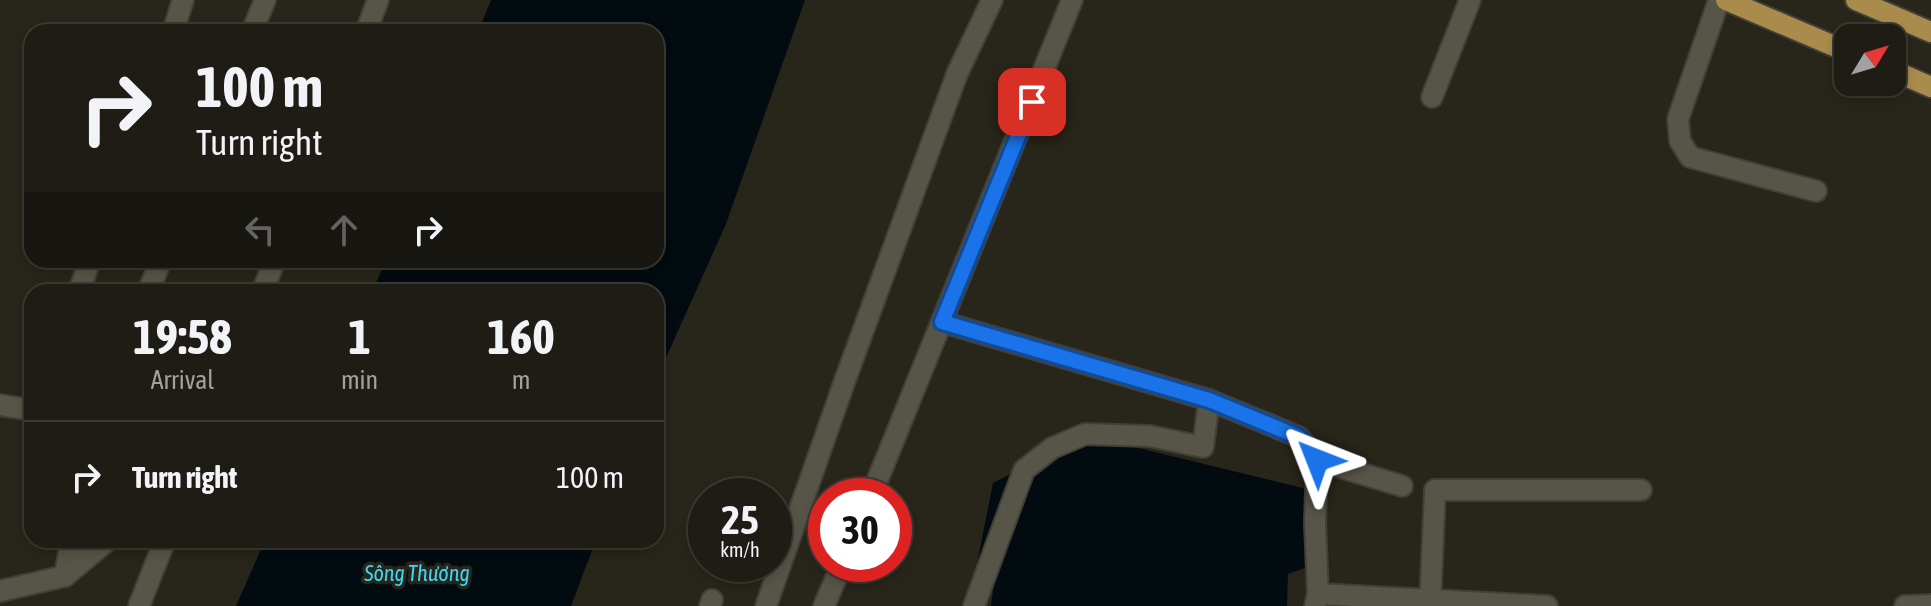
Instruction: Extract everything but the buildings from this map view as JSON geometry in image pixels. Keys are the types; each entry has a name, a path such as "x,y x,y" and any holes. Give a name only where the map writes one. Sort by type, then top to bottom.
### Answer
{"main road":[{"path":"1726,0 1834,46"},
{"path":"1856,0 1931,32"},
{"path":"1906,76 1931,87"}],"street":[{"path":"176,24 183,0"},
{"path":"255,24 265,0"},
{"path":"369,24 378,0"},
{"path":"766,606 957,74 992,0"},
{"path":"878,478 1072,0"},
{"path":"1432,97 1470,0"},
{"path":"1719,0 1678,119 1680,141 1690,157 1816,191"},
{"path":"942,322 1209,400 1299,437 1317,460 1402,486"},
{"path":"974,606 1024,470 1052,448 1085,434 1150,436 1203,447 1209,400"},
{"path":"0,405 24,409"},
{"path":"1317,460 1316,600 1547,606"},
{"path":"1430,602 1435,490 1641,490"},
{"path":"65,576 70,548"},
{"path":"0,591 65,576 98,548"},
{"path":"139,606 162,548"},
{"path":"824,606 834,582"},
{"path":"1905,606 1931,605"}],"water":[{"path":"491,0 805,0 726,224 664,362 664,284 376,284 382,268 664,268 664,24 481,24"},
{"path":"1085,435 1311,490 1316,564 1288,574 1287,606 991,606 994,583 975,574 993,483"},
{"name":"Sông Thương","path":"261,548 593,548 571,606 236,606"}],"route":[{"path":"1032,102 942,322 1209,400 1299,437 1317,460"}]}
